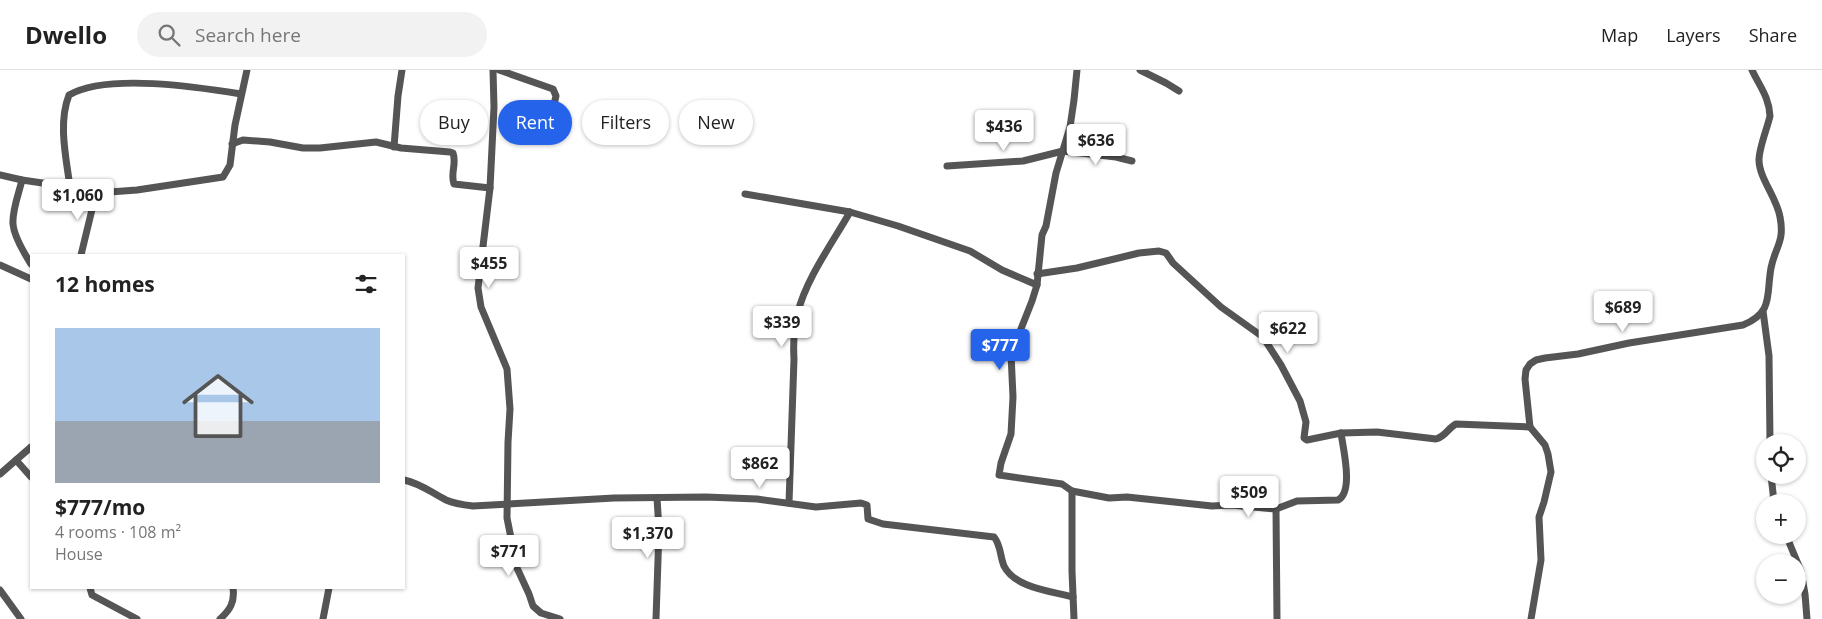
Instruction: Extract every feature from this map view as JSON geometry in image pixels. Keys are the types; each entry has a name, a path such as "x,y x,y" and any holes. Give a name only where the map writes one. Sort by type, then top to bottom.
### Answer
{"street":[{"path":"0,175 22,180 70,186 96,194 223,177 230,165 232,144 247,70"},
{"path":"394,147 402,70"},
{"path":"492,70 494,107 490,188 478,288 481,307 507,369 510,390 507,504 510,541 517,568 533,606 541,613 560,619"},
{"path":"499,70 553,89 556,96 555,100"},
{"path":"1077,70 1070,126 1051,195 1046,226 1042,235 1037,285 1011,354 1013,397 1011,434 999,475 1062,484 1072,491 1109,498 1127,497 1212,506 1231,505 1276,509 1297,501 1338,500 1342,498 1346,492 1346,465 1341,433"},
{"path":"1140,70 1178,91"},
{"path":"1531,619 1540,560 1539,517 1551,472 1545,445 1530,427 1525,379 1526,370 1530,364 1536,360 1743,325 1752,321 1763,311 1770,293 1771,267 1781,239 1781,229 1778,206 1759,162 1770,116 1769,101 1752,70"},
{"path":"70,186 64,138 65,111 69,94 86,87 136,84 203,88 241,94"},
{"path":"232,144 243,140 270,142 303,148 320,148 376,142 394,147 450,152 453,153 455,158 452,174 454,184 490,188"},
{"path":"947,166 1023,161 1063,151 1116,157 1132,161"},
{"path":"22,180 13,224 30,262"},
{"path":"81,254 96,194"},
{"path":"744,194 850,212 898,226 970,251 1002,270 1037,285"},
{"path":"789,503 793,337 798,313 801,301 819,264 850,212"},
{"path":"1038,274 1077,268 1139,253 1159,250 1166,253 1173,263 1221,307 1263,337 1282,365 1300,401 1306,422 1304,438 1307,440 1341,433 1377,432 1436,440 1442,438 1450,427 1456,424 1530,427"},
{"path":"0,265 30,278"},
{"path":"1763,311 1769,356 1770,434"},
{"path":"0,474 30,448"},
{"path":"16,460 30,476"},
{"path":"405,480 426,488 456,504 473,506 614,498 757,500 816,507 861,503 868,505 868,519 883,524 981,537 994,537 997,541 1003,565 1015,580 1073,597"},
{"path":"1072,491 1074,619"},
{"path":"656,619 659,530 657,498"},
{"path":"1276,509 1278,619"},
{"path":"1790,544 1801,571 1807,619"},
{"path":"90,589 92,595 137,619"},
{"path":"220,619 228,611 234,600 233,589"},
{"path":"323,619 329,589"},
{"path":"0,590 21,619"}]}
